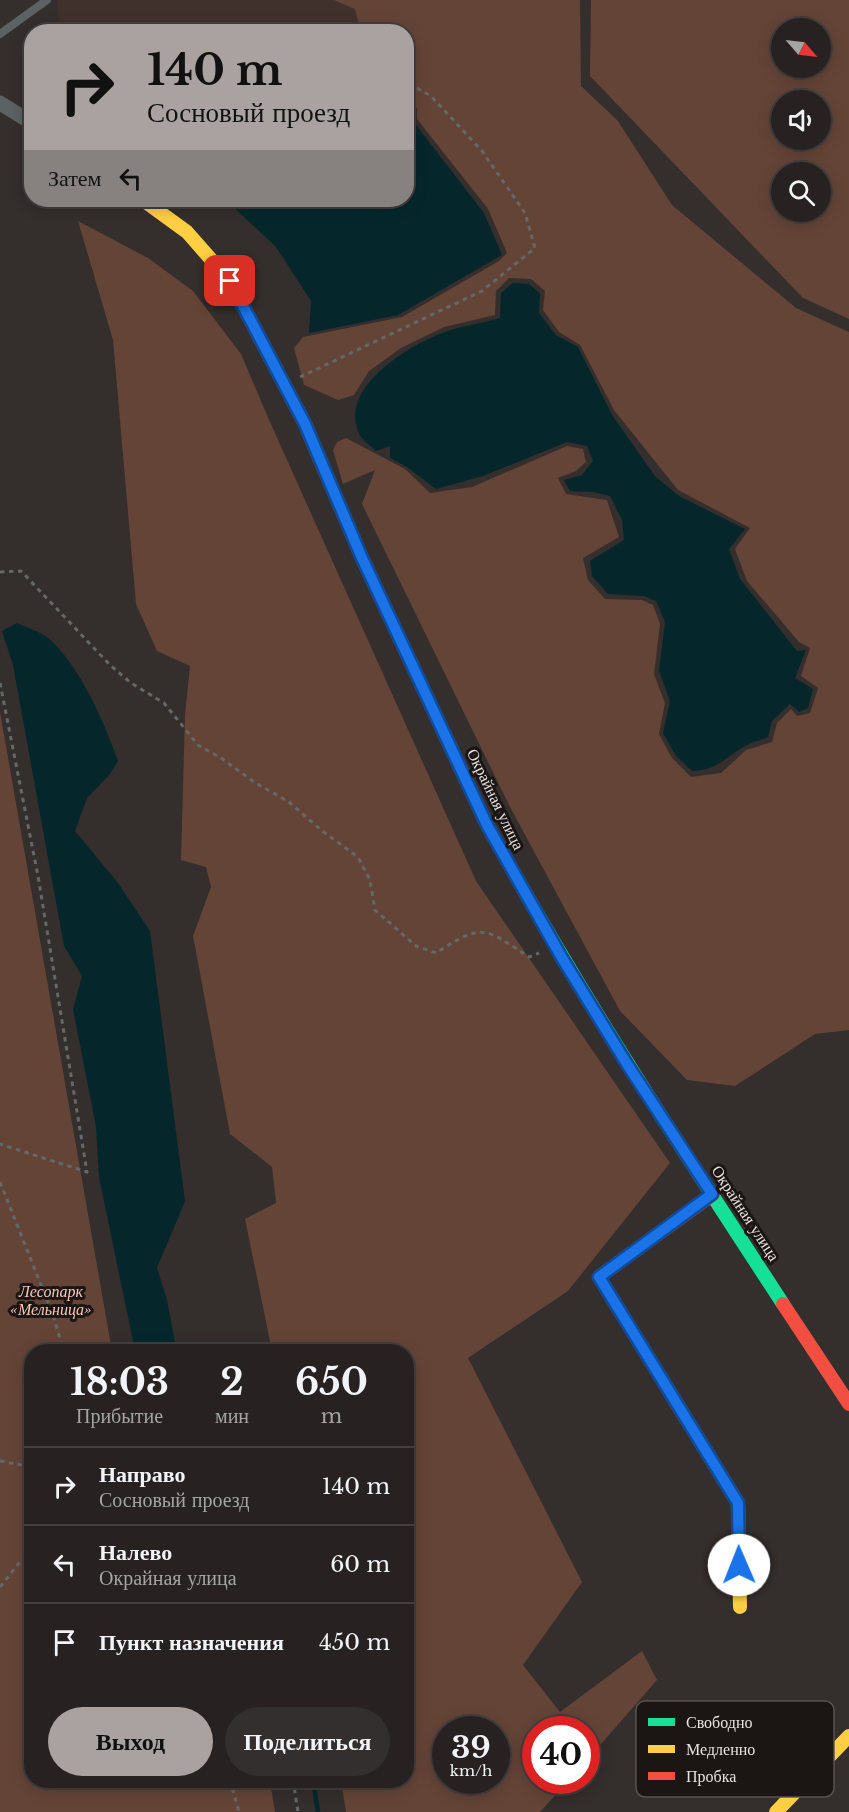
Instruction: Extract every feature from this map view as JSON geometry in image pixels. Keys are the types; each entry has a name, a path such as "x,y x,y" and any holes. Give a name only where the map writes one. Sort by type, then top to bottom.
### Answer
{"street":[{"path":"0,104 24,118"},
{"name":"Окрайная улица","path":"153,207 187,232 230,281 305,424 362,558 487,825 555,947 627,1064 849,1404"},
{"path":"712,1194 599,1277 738,1503 740,1607"},
{"path":"834,1752 849,1736"},
{"path":"776,1812 790,1797"}],"lane":[{"path":"0,34 47,0"}],"path":[{"path":"284,385 482,291 535,248 525,213 482,151 431,96 414,86"},
{"path":"0,572 21,571 110,665 132,683 164,703 198,745 289,802 321,830 358,856 370,880 375,910 416,946 436,953 472,932 491,932 529,957 555,947"},
{"path":"0,683 38,876 87,1172 0,1144"},
{"path":"0,1182 53,1315 62,1344"},
{"path":"0,1461 24,1466"},
{"path":"0,1587 24,1557"},
{"path":"232,1788 239,1812"},
{"path":"294,1788 298,1812"}],"shaded area":[{"path":"57,0 369,0 374,24 59,24"}],"green space":[{"path":"334,0 580,0 581,86 618,121 672,205 796,308 849,332 849,1030 815,1034 735,1086 687,1080 620,1011 510,807 362,504 375,470 343,484 333,450 337,442 346,438 405,469 430,493 472,487 567,446 583,449 586,462 576,471 558,478 566,494 607,500 619,537 583,558 588,580 605,599 642,600 653,605 660,624 654,674 665,703 659,734 672,758 691,777 721,773 746,750 772,742 777,723 791,709 797,716 810,713 818,688 801,676 810,648 799,642 747,581 735,549 750,528 678,490 614,410 580,345 559,332 543,310 545,291 531,279 509,278 496,291 495,315 444,327 401,348 369,371 354,395 338,400 304,385 294,348 303,337 402,317 499,261 507,253 488,209 417,119 417,108 414,107 414,24 359,24 355,9"},
{"path":"591,0 849,0 849,319 803,298 590,76"},
{"path":"78,221 148,258 193,291 241,354 476,881 670,1163 568,1291 468,1358 582,1582 523,1665 560,1712 642,1651 657,1680 639,1701 636,1701 636,1704 600,1745 600,1716 522,1716 522,1794 556,1794 540,1812 346,1812 342,1788 414,1788 414,1344 271,1344 245,1219 276,1203 272,1167 230,1134 193,936 211,887 206,867 181,860 185,715 190,666 157,651 136,604 113,340"},
{"name":"Лесопарк «Мельница»","path":"0,712 111,1344 24,1344 24,1788 271,1788 275,1812 0,1812"}],"water":[{"path":"414,123 484,213 502,255 398,315 309,333 311,301 276,247 233,207 414,207"},
{"path":"513,283 529,284 540,293 539,313 556,335 578,347 612,415 655,476 679,496 745,529 729,549 740,579 797,651 806,650 795,678 813,689 808,708 799,712 790,704 772,721 768,737 745,746 715,766 692,771 676,756 663,733 670,701 659,671 665,622 656,601 644,596 608,594 592,576 590,561 624,540 622,520 610,496 593,492 570,491 564,480 582,475 593,461 587,446 567,442 483,476 436,489 407,467 390,458 390,446 376,451 359,434 355,417 358,402 366,387 378,373 423,341 452,329 500,318 501,293"},
{"path":"17,623 47,637 59,649 90,695 118,761 110,774 87,798 75,831 118,883 150,931 185,1201 157,1268 167,1300 175,1344 134,1344 99,1177 96,1127 73,1009 82,976 64,946 13,665 2,631"}],"waterway":[{"path":"314,1788 318,1812"}],"traffic: fast":[{"path":"518,880 614,1041 783,1304"}],"traffic: slow":[{"path":"153,207 187,232 230,281 305,424 324,469"},
{"path":"671,1394 738,1503 740,1607"},
{"path":"834,1752 849,1736"},
{"path":"776,1812 790,1797"}],"traffic: jam":[{"path":"324,469 362,558 487,825 518,880"},
{"path":"671,1394 599,1277 713,1194"},
{"path":"783,1304 849,1404"}],"route":[{"path":"230,281 305,424 362,558 487,825 562,958 627,1064 712,1194 599,1277 738,1503 739,1565"}]}
